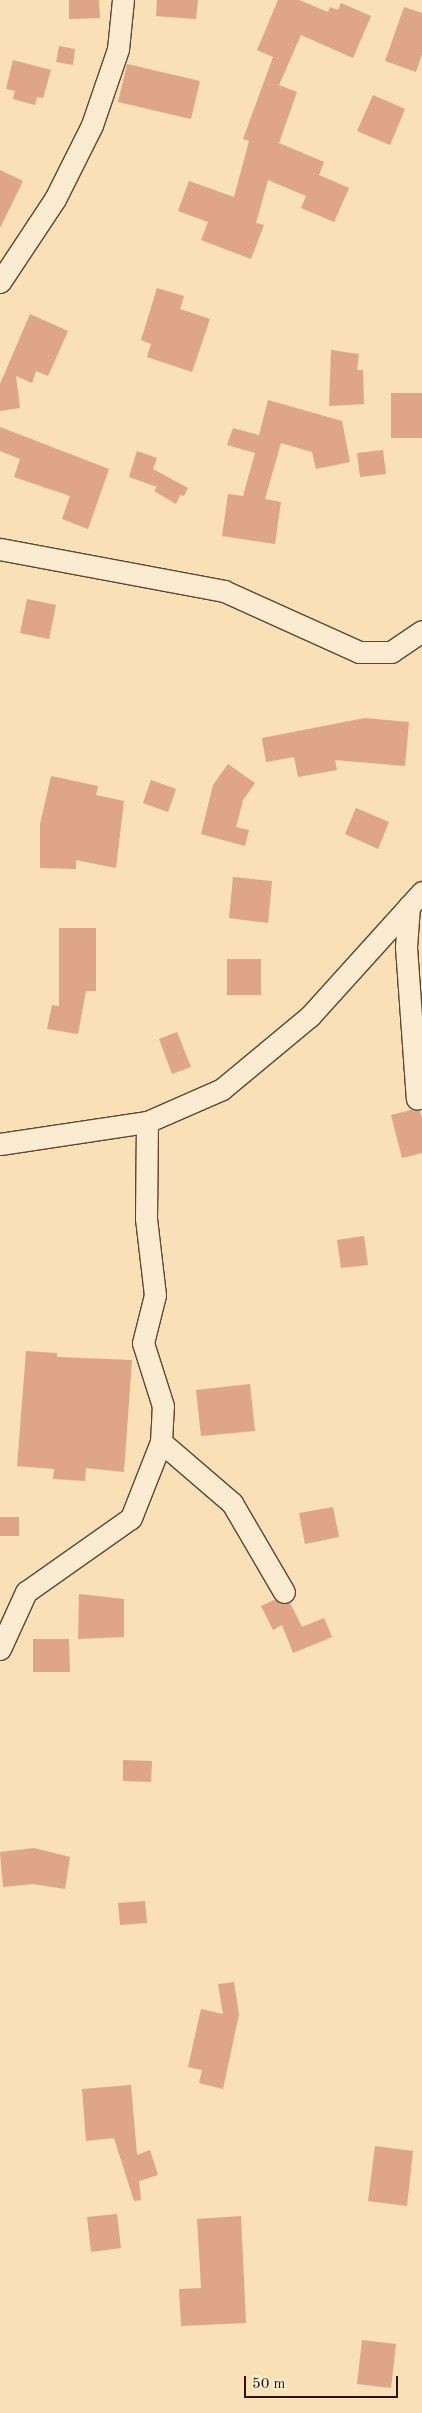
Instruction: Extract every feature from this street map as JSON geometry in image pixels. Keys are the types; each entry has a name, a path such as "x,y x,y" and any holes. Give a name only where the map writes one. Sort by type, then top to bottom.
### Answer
{"street":[{"path":"0,282 55,199 92,125 118,49 123,0"},
{"path":"0,549 224,591 360,652 391,652 422,631"},
{"path":"415,899 406,947 417,1099"},
{"path":"0,1144 147,1122 222,1089 256,1065 310,1016 415,899"},
{"path":"0,1649 26,1592 130,1518 161,1442 162,1406 144,1343 155,1295 146,1218 147,1122"},
{"path":"161,1442 232,1503 284,1592"}],"building":[{"path":"69,0 99,0 100,18 69,19"},
{"path":"157,0 198,0 196,19 156,16"},
{"path":"278,0 299,0 328,12 330,7 338,10 341,3 371,16 353,58 301,35 279,85 297,92 279,143 324,162 319,175 349,188 334,222 301,208 306,196 268,180 256,223 264,225 251,259 201,240 208,222 178,211 189,181 234,197 249,141 243,139 273,57 257,50"},
{"path":"404,7 422,13 422,54 416,72 385,61"},
{"path":"59,46 75,49 73,65 56,62"},
{"path":"13,60 51,70 43,98 37,97 35,105 13,99 15,91 6,89"},
{"path":"127,64 200,81 191,119 118,102"},
{"path":"373,95 405,109 390,145 357,131"},
{"path":"0,170 23,181 0,228"},
{"path":"157,288 184,296 180,309 210,319 192,372 147,357 151,344 141,340"},
{"path":"30,314 68,331 48,376 36,371 32,383 16,376 20,408 0,411 0,384"},
{"path":"331,350 359,354 357,370 363,370 364,404 329,406"},
{"path":"391,393 422,393 422,438 391,438"},
{"path":"268,400 342,421 350,462 316,469 312,452 281,443 265,499 281,502 275,544 222,536 228,494 243,496 255,453 227,445 233,428 259,435"},
{"path":"0,427 109,469 88,529 62,519 70,496 14,477 20,459 0,451"},
{"path":"383,450 386,474 360,477 357,453"},
{"path":"137,451 157,458 153,469 188,488 184,496 180,495 176,504 154,491 157,487 129,477"},
{"path":"27,599 56,605 49,639 20,633"},
{"path":"365,718 409,722 405,766 335,760 337,770 298,777 294,757 266,762 262,738"},
{"path":"228,764 255,783 243,800 236,827 249,830 245,846 201,834 213,785"},
{"path":"51,776 98,786 96,795 124,801 116,868 76,860 76,869 40,868 40,824"},
{"path":"151,780 176,789 168,812 143,803"},
{"path":"356,808 389,822 378,849 345,834"},
{"path":"233,877 272,881 268,923 229,918"},
{"path":"59,928 96,928 96,991 86,991 78,1034 47,1029 52,1005 59,1006"},
{"path":"227,959 261,959 261,995 227,995"},
{"path":"177,1032 191,1067 172,1074 159,1039"},
{"path":"411,1110 420,1111 422,1118 422,1153 402,1158 391,1115"},
{"path":"364,1236 368,1265 341,1268 337,1240"},
{"path":"26,1351 57,1353 57,1357 132,1360 124,1472 86,1468 85,1481 53,1479 54,1469 17,1466"},
{"path":"250,1384 255,1431 201,1436 196,1390"},
{"path":"333,1507 339,1537 305,1544 299,1513"},
{"path":"0,1517 19,1517 19,1536 0,1536"},
{"path":"79,1594 124,1599 124,1637 78,1639"},
{"path":"274,1600 290,1603 302,1627 324,1618 332,1637 293,1653 282,1625 273,1630 261,1606"},
{"path":"33,1639 69,1639 70,1672 33,1672"},
{"path":"123,1760 152,1761 151,1782 123,1781"},
{"path":"34,1848 70,1857 65,1889 33,1884 3,1887 0,1852"},
{"path":"145,1901 147,1923 120,1925 118,1903"},
{"path":"234,1982 239,2014 223,2089 199,2083 202,2070 188,2067 201,2009 223,2014 218,1984"},
{"path":"131,2085 137,2155 150,2150 158,2175 139,2181 141,2200 134,2201 114,2138 86,2141 82,2089"},
{"path":"375,2146 413,2151 407,2206 368,2201"},
{"path":"117,2214 121,2248 91,2252 87,2217"},
{"path":"241,2216 246,2323 181,2326 179,2289 201,2288 197,2219"},
{"path":"362,2340 396,2344 391,2388 357,2384"}]}
